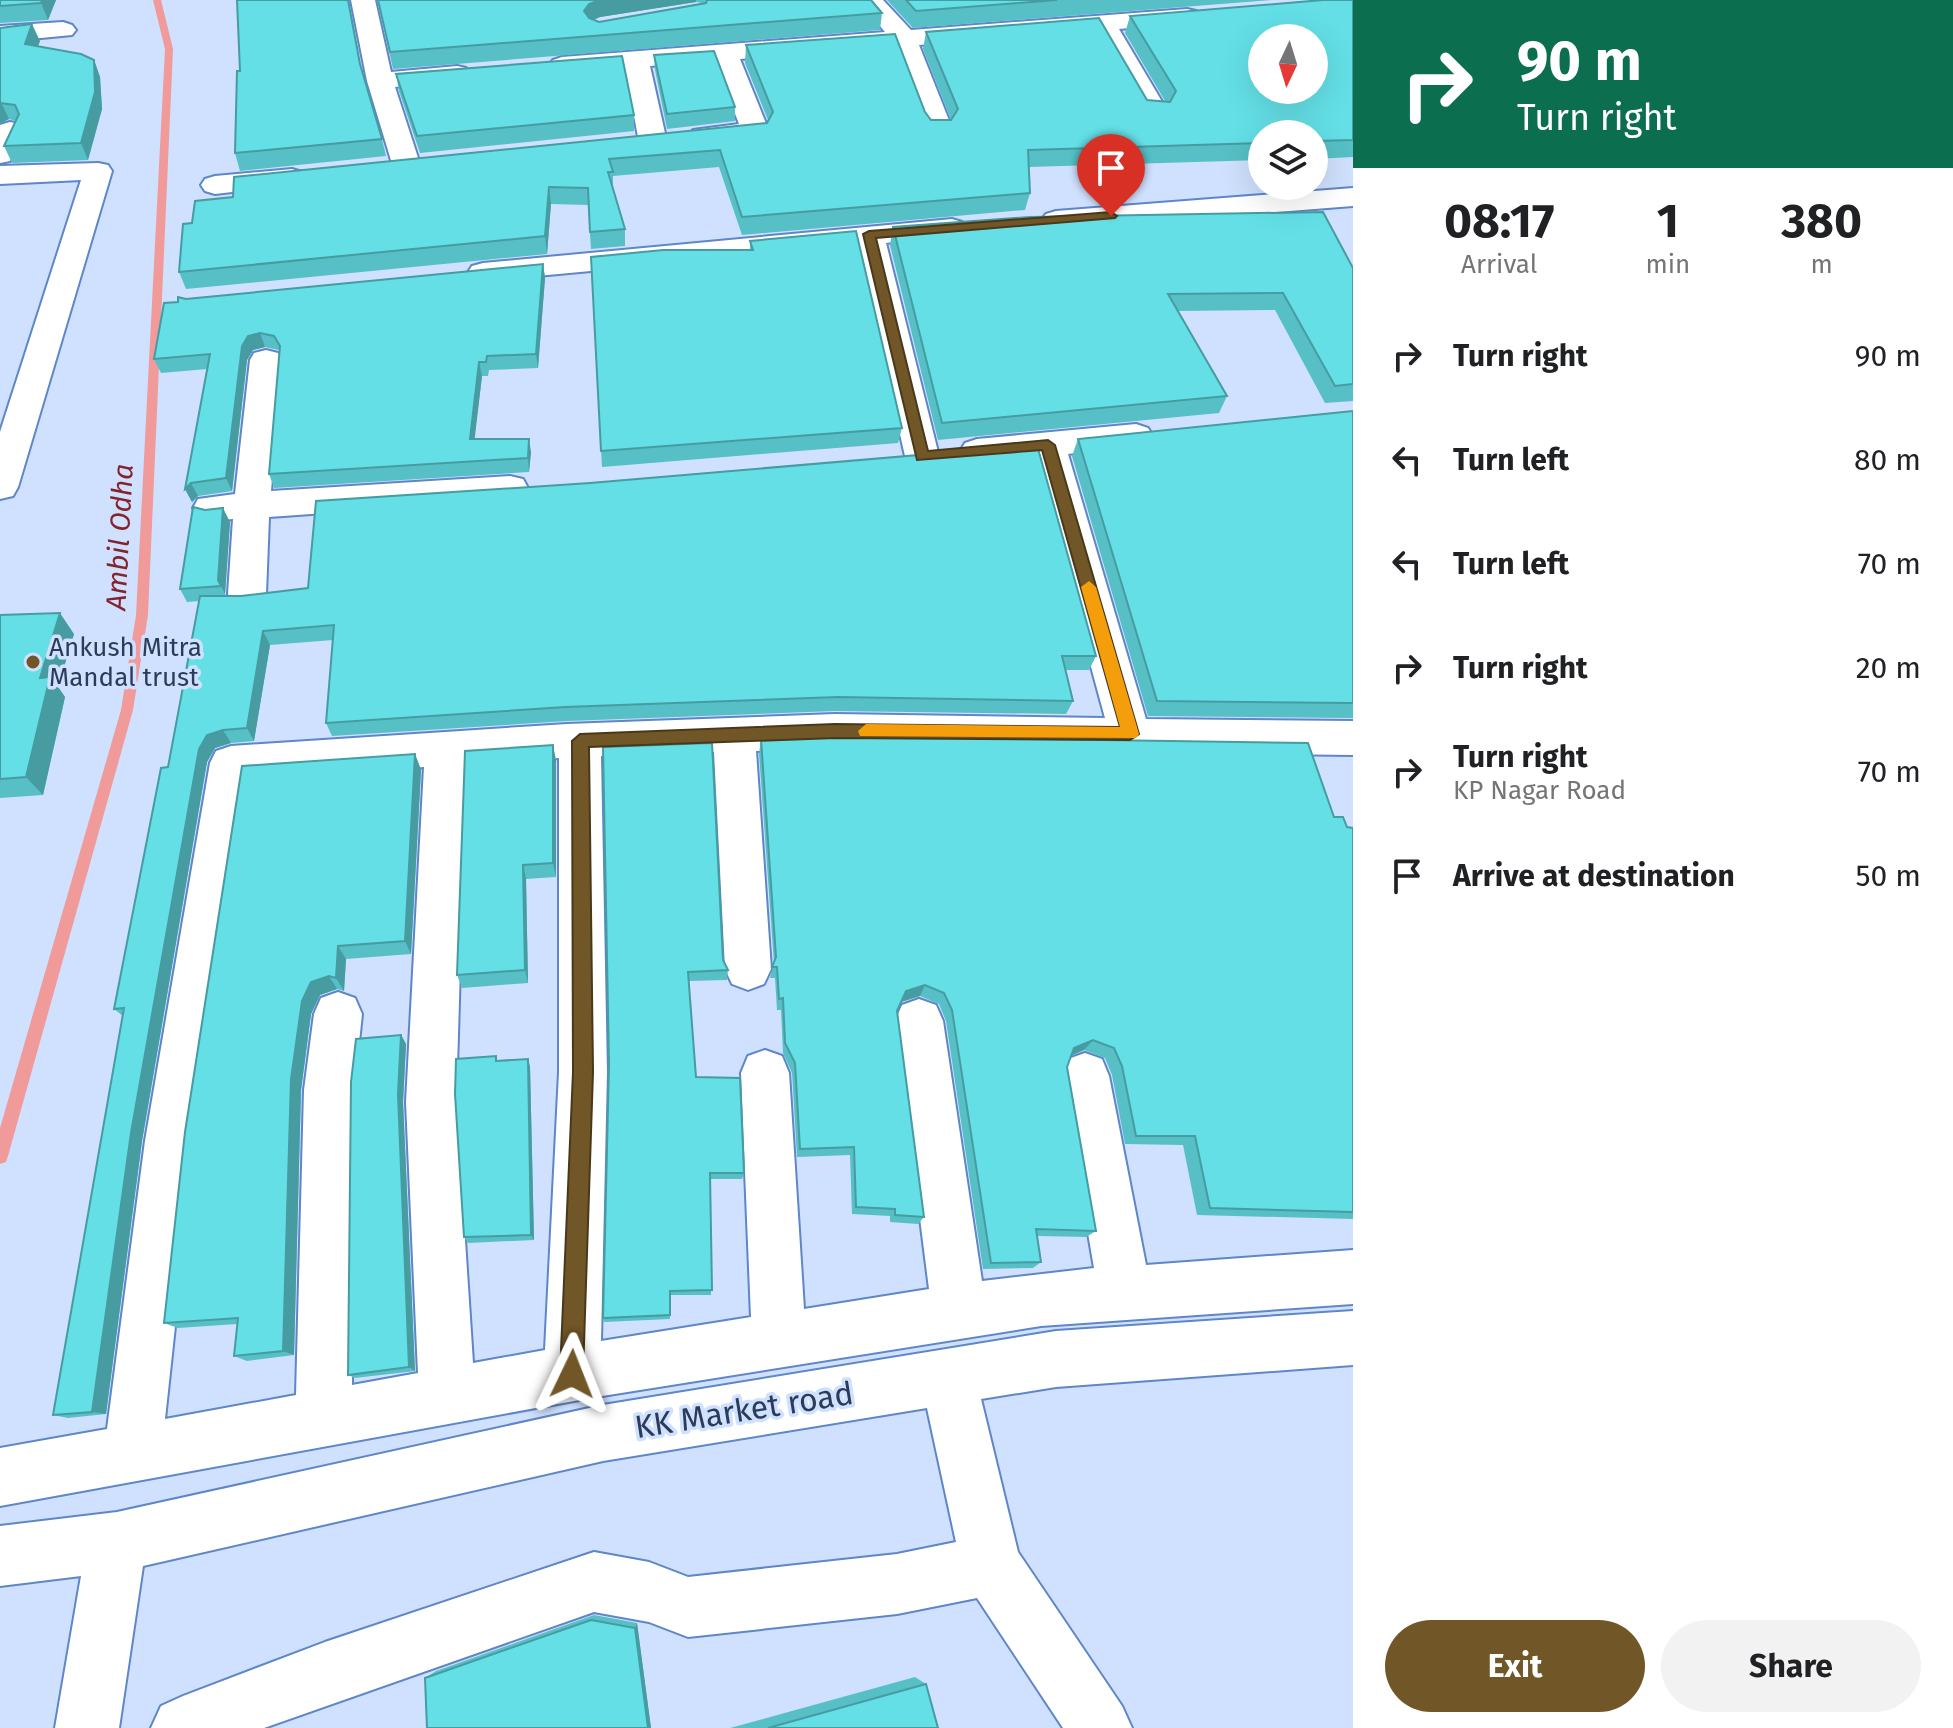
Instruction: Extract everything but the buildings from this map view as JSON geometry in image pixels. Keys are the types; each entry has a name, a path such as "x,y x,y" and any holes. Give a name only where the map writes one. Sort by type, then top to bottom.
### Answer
{"street":[{"path":"363,0 380,81 407,167"},
{"path":"870,0 903,37 938,128"},
{"path":"532,68 622,52 725,52 1212,14"},
{"path":"1103,22 1154,110"},
{"path":"740,23 760,49"},
{"path":"0,34 63,30"},
{"path":"622,52 653,142"},
{"path":"622,145 755,131 725,52"},
{"path":"380,81 487,72"},
{"path":"377,170 438,164"},
{"path":"0,175 98,171 0,487"},
{"path":"215,185 318,175"},
{"path":"1025,222 1353,197"},
{"path":"461,274 979,226"},
{"path":"869,234 907,458 1173,432"},
{"path":"247,594 266,360"},
{"path":"1048,445 1130,734"},
{"path":"211,508 545,486"},
{"path":"132,1454 170,1141 231,763 580,741 835,731 1353,738"},
{"path":"734,735 748,969"},
{"path":"572,1374 583,1072 580,741"},
{"path":"446,749 431,1102 447,1397"},
{"path":"324,1420 329,1090 338,1014"},
{"path":"919,1021 959,1312"},
{"path":"765,1073 779,1341"},
{"path":"1085,1076 1125,1293"},
{"path":"0,1477 572,1374 1041,1299 1353,1277"},
{"name":"KK Market road","path":"0,1556 117,1542 603,1433 1056,1359 1353,1338"},
{"path":"948,1377 991,1565 1100,1728"},
{"path":"87,1728 117,1542"},
{"path":"183,1728 325,1673 594,1582 649,1592 688,1607 897,1584 991,1565"}],"waterway":[{"name":"Ambil Odha","path":"0,1156 127,710 142,615 169,49 157,0"}],"slow traffic":[{"path":"866,731 1130,734 1089,587"}],"place":[{"name":"Ankush Mitra Mandal trust","path":"33,662"}],"route":[{"path":"572,1374 583,1072 580,741 835,731 1130,734 1048,445 922,456 869,234 1111,216"}]}
